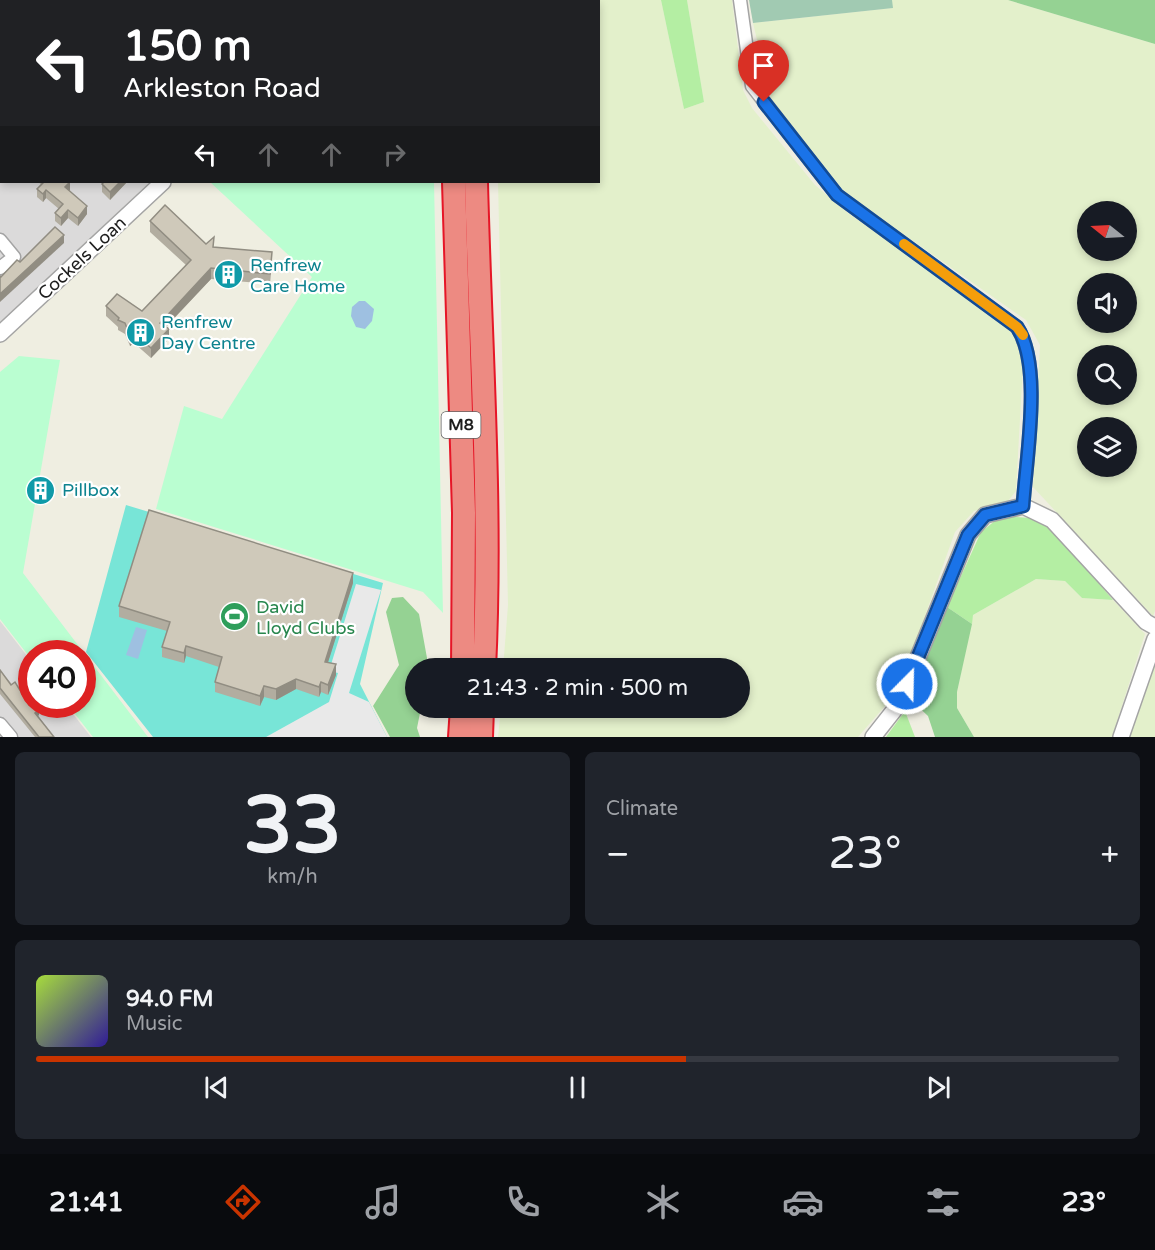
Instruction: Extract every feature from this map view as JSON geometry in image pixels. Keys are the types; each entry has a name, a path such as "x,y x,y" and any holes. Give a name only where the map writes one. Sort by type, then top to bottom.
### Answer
{"highway":[{"name":"M8","path":"454,183 464,513 463,658"},
{"name":"M8","path":"476,183 485,475 487,620 485,658"},
{"path":"460,737 461,718"},
{"path":"481,737 482,718"}],"street":[{"path":"740,0 752,86 837,195 1017,327 1026,340 1030,357 1031,382 1023,506"},
{"name":"Cockels Loan","path":"0,334 162,183"},
{"path":"0,240 14,257 0,268"},
{"path":"873,737 899,704 968,535 985,515 1023,506 1052,520 1146,622 1155,627"},
{"path":"1121,737 1155,639"},
{"path":"0,723 11,737"}],"shaded area":[{"path":"0,183 149,183 0,322"},
{"path":"359,301 365,301 374,309 372,321 365,329 356,327 351,316 352,307"},
{"name":"David Lloyd Clubs","path":"126,505 383,583 360,684 387,737 153,737 96,665 96,640 89,640"},
{"path":"356,584 381,590 349,693 369,702 387,737 266,737 329,702 338,673 329,671"},
{"path":"0,621 18,644 18,718 76,718 91,737 0,737"},
{"path":"136,627 147,630 138,659 126,655"}],"green space":[{"path":"600,0 661,0 684,109 704,102 687,0 732,0 743,90 752,108 815,185 848,213 1016,332 1024,347 1016,491 1008,501 974,511 955,532 898,691 858,737 498,737 500,718 750,718 750,658 504,658 508,605 498,183 600,183"},
{"path":"661,0 687,0 704,102 684,109"},
{"path":"749,0 892,0 893,8 753,23"},
{"path":"892,0 1008,0 1155,44 1155,611 1153,616 1033,487 1040,345 1026,320 846,194 772,102 753,23 892,8"},
{"path":"1008,0 1155,0 1155,44"},
{"path":"211,183 434,183 443,613 423,592 156,509 184,406 222,419 312,277"},
{"path":"19,356 60,360 23,573 74,640 18,640 18,642 0,619 0,372"},
{"path":"1001,516 1030,518 1051,527 1113,600 1082,598 1065,581 1036,579 973,615 972,624 947,607 981,532"},
{"path":"1036,579 1065,581 1082,598 1113,600 1145,634 1112,737 974,737 957,708 957,692 973,615"},
{"path":"403,597 419,614 427,658 405,658 405,718 419,718 417,728 420,737 390,737 373,706 399,665 386,612 392,598"},
{"path":"947,607 972,624 957,692 957,708 974,737 935,737 928,716 909,698"},
{"path":"1155,661 1155,737 1128,737"},
{"path":"96,669 148,737 93,737 78,718 96,718"},
{"path":"905,711 915,737 886,737"}],"building":[{"path":"43,183 69,183 65,187 87,206 78,218 68,210 61,218 55,213 63,204 46,190 43,194 37,189"},
{"path":"103,183 119,183 110,192"},
{"path":"165,205 206,244 214,237 213,247 272,252 270,274 211,268 160,323 169,329 151,348 134,333 130,336 125,323 118,320 119,318 106,306 117,294 142,311 191,260 150,221"},
{"path":"55,227 64,235 0,294 0,276 17,260 20,262"},
{"path":"149,510 353,573 325,662 336,664 328,685 321,682 319,687 296,679 276,689 264,686 260,696 215,682 222,657 186,646 184,653 162,647 170,622 119,606"},
{"path":"0,670 11,685 15,682 18,687 18,711 0,688"},
{"path":"24,718 39,718 54,737 39,737"}],"slow traffic":[{"path":"904,244 1017,327 1023,335"}],"place":[{"name":"Renfrew Care Home","path":"229,275"},
{"name":"Renfrew Day Centre","path":"140,332"},
{"name":"Pillbox","path":"41,490"},
{"name":"David Lloyd Clubs","path":"235,617"}],"route":[{"path":"764,102 837,195 1017,327 1026,340 1030,357 1031,382 1023,506 985,515 968,535 907,684"}]}
